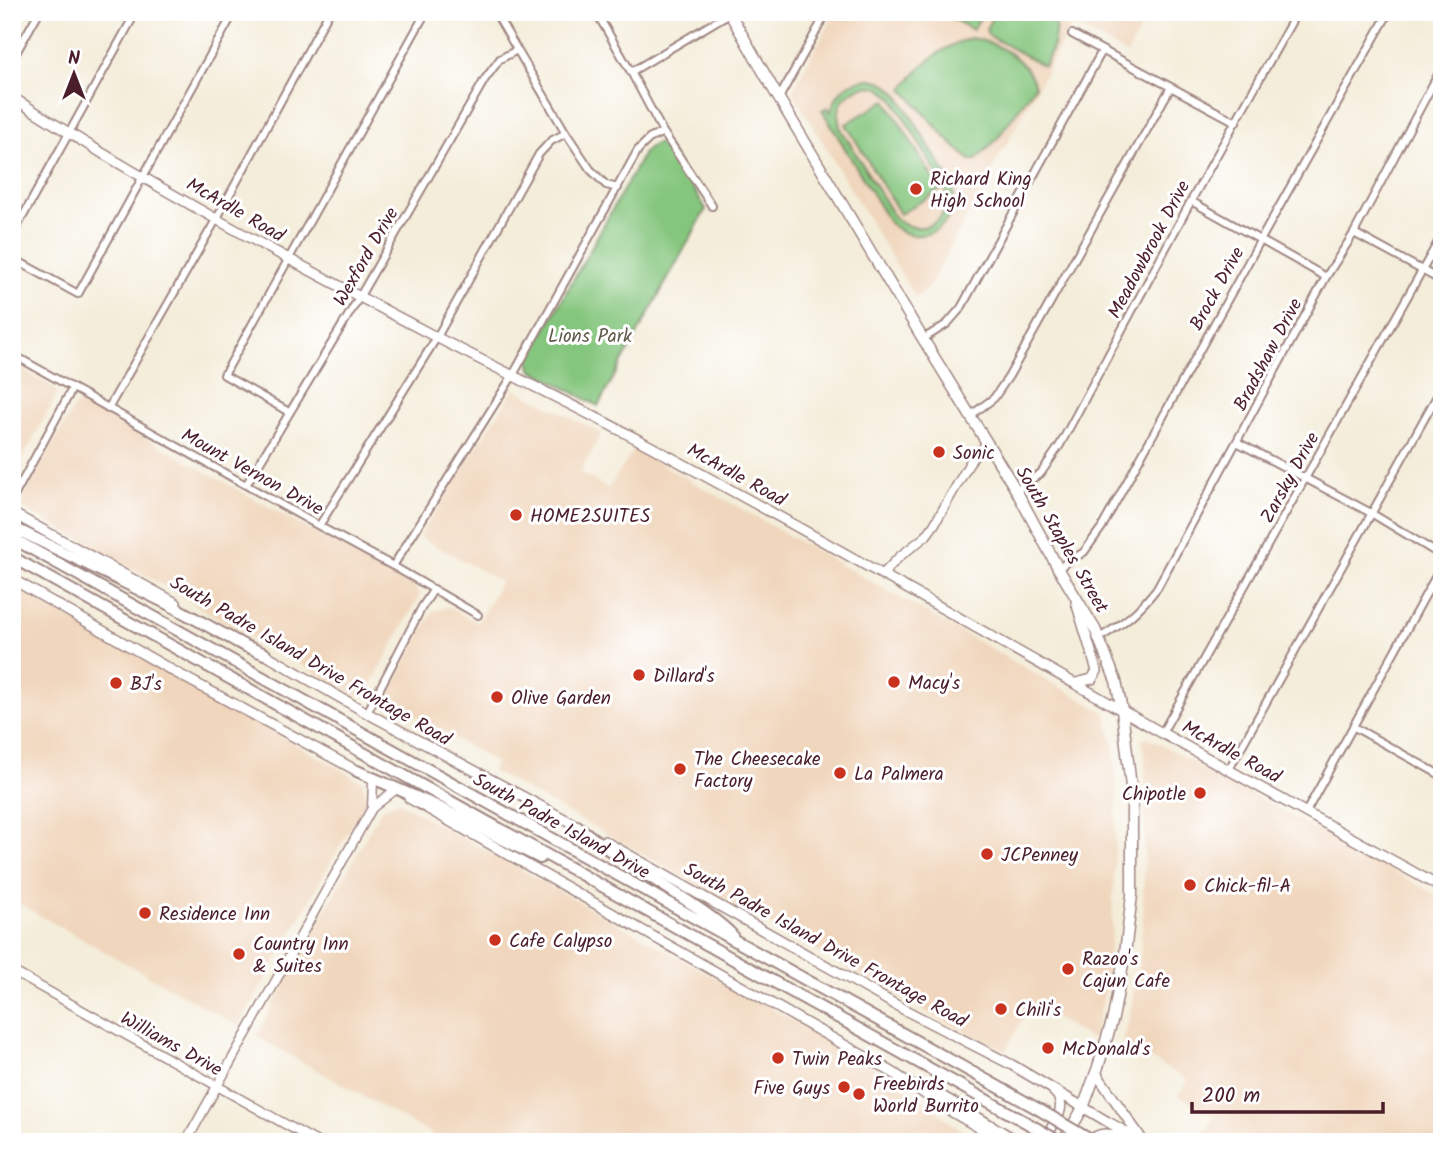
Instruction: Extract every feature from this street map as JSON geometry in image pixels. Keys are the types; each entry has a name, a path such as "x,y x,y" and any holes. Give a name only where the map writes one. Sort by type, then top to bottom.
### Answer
{"highway":[{"path":"12,527 265,654"},
{"name":"South Padre Island Drive","path":"12,538 1038,1109 1092,1142"},
{"name":"South Padre Island Drive","path":"12,557 1061,1142"},
{"path":"357,771 434,805 547,862 582,874"},
{"path":"577,826 598,844 726,928 741,945"}],"main road":[{"name":"South Staples Street","path":"731,13 923,340 1016,490 1099,638 1116,681 1132,795 1132,895 1120,986 1109,1032 1083,1108 1061,1142"},
{"name":"McArdle Road","path":"12,97 142,177 288,259 715,481 1442,888"},
{"name":"South Padre Island Drive Frontage Road","path":"12,513 905,1010 1012,1065 1144,1142"},
{"path":"12,579 174,671 395,790 892,1072 1003,1142"},
{"path":"1074,594 1097,671 1088,681 1074,684"},
{"path":"1012,1065 1014,1070 1057,1094 1061,1102 1062,1110 1042,1142"},
{"path":"1096,1073 1144,1142"},
{"path":"925,1094 942,1096 1019,1142"},
{"path":"1092,1142 1097,1135 1104,1133 1144,1142"}],"street":[{"path":"12,60 39,12"},
{"path":"12,236 136,12"},
{"path":"12,258 78,294 233,12"},
{"path":"108,409 217,218 329,12"},
{"path":"289,412 224,375 426,12"},
{"path":"495,12 590,169 606,185 618,188"},
{"path":"596,12 663,132 712,206"},
{"path":"779,98 827,12"},
{"name":"Meadowbrook Drive","path":"1016,490 1041,473 1060,445 1191,201 1297,12"},
{"name":"Brock Drive","path":"1058,568 1084,552 1102,527 1389,12"},
{"path":"631,72 731,13"},
{"path":"1072,34 1236,122"},
{"name":"Wexford Drive","path":"246,485 360,296 485,79 500,59 517,50"},
{"path":"923,340 947,324 961,308 1102,51"},
{"name":"Bradshaw Drive","path":"1099,638 1124,623 1157,589 1326,277 1354,233 1442,67"},
{"path":"970,416 994,398 1009,376 1171,87"},
{"path":"393,566 513,375 638,150 649,139 663,132"},
{"path":"319,526 437,337 539,154 551,141 566,133"},
{"path":"1191,201 1326,277"},
{"path":"1354,233 1442,281"},
{"name":"Zarsky Drive","path":"1162,733 1442,235"},
{"name":"Mount Vernon Drive","path":"12,355 478,615"},
{"path":"1229,769 1442,387"},
{"path":"12,500 72,389"},
{"path":"1237,442 1370,513 1442,556"},
{"path":"883,574 899,557 927,535 973,457 987,444"},
{"path":"1306,812 1442,565"},
{"path":"368,713 422,607 434,589"},
{"path":"1354,727 1442,776"},
{"path":"372,808 373,780"},
{"path":"186,1142 372,808 395,790"},
{"name":"Williams Drive","path":"12,971 317,1142"}],"shaded area":[{"name":"Richard King High School","path":"836,12 1149,12 1127,54 1072,24 928,288 915,297 792,91"},
{"path":"12,363 58,393 12,477"},
{"path":"514,389 602,433 580,472 608,489 634,449 1106,713 1114,749 1117,794 1112,930 1104,995 1093,1040 1031,1005 1005,1051 933,1015 492,771 496,763 387,698 433,611 448,607 478,623 501,581 419,537"},
{"path":"84,403 414,585 420,595 366,694 358,696 22,508 21,502 75,405"},
{"path":"12,586 363,782 366,800 239,1026 12,900"},
{"path":"1147,737 1442,898 1442,1142 1200,1142 1213,1116 1178,1095 1188,1080 1122,1043 1140,957 1145,816 1145,756 1142,742"},
{"path":"398,802 850,1052 982,1142 445,1142 256,1036 382,808"}],"green space":[{"path":"940,12 983,12 973,30"},
{"path":"995,12 1054,12 1054,40 1044,66 988,35 986,29"},
{"path":"971,38 991,43 1010,53 1025,68 1035,86 996,140 976,160 970,160 949,141 903,89 932,57"},
{"path":"857,81 883,82 897,93 952,184 954,199 951,212 936,230 913,235 901,231 889,222 822,110 828,107 831,112 840,92","holes":["863,87 880,88 892,97 945,187 945,209 940,217 924,227 904,224 894,217 840,127 841,104 850,93"]},
{"path":"886,100 940,190 900,214 846,124"},
{"name":"Lions Park","path":"662,143 706,209 598,406 531,369 529,359 645,151"}],"place":[{"name":"Richard King High School","path":"916,189"},
{"name":"Sonic","path":"939,452"},
{"name":"HOME2SUITES","path":"516,515"},
{"name":"Dillard's","path":"639,675"},
{"name":"Macy's","path":"894,682"},
{"name":"BJ's","path":"116,683"},
{"name":"Olive Garden","path":"497,697"},
{"name":"The Cheesecake Factory","path":"680,769"},
{"name":"La Palmera","path":"840,773"},
{"name":"Chipotle","path":"1200,793"},
{"name":"JCPenney","path":"987,854"},
{"name":"Chick-fil-A","path":"1190,885"},
{"name":"Residence Inn","path":"145,913"},
{"name":"Cafe Calypso","path":"495,940"},
{"name":"Country Inn & Suites","path":"239,954"},
{"name":"Razoo's Cajun Cafe","path":"1068,969"},
{"name":"Chili's","path":"1001,1009"},
{"name":"McDonald's","path":"1048,1048"},
{"name":"Twin Peaks","path":"778,1058"},
{"name":"Five Guys","path":"844,1087"},
{"name":"Freebirds World Burrito","path":"859,1094"}]}
